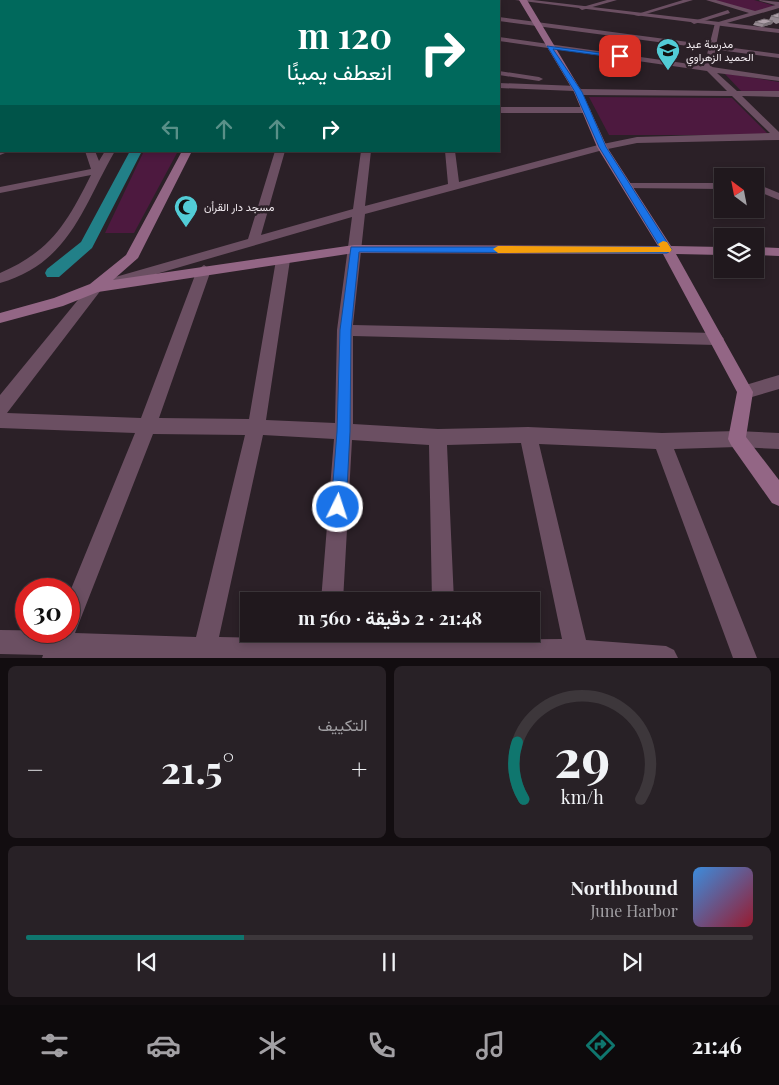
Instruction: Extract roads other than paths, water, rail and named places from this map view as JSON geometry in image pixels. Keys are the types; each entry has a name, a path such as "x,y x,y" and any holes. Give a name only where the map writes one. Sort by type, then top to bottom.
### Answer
{"main road":[{"path":"523,0 534,24 577,89 602,147 667,250 745,392 737,439 779,496"},
{"path":"96,286 131,258 187,152"},
{"path":"0,318 58,302 96,286 354,249 714,251"},
{"path":"764,251 779,252"}],"street":[{"path":"518,0 779,31"},
{"path":"582,8 614,0"},
{"path":"637,15 690,0"},
{"path":"708,0 755,12"},
{"path":"762,0 779,5"},
{"path":"717,24 779,5"},
{"path":"694,22 739,8"},
{"path":"500,19 779,56"},
{"path":"708,68 717,24"},
{"path":"500,39 779,79"},
{"path":"708,68 779,136"},
{"path":"500,73 577,89"},
{"path":"500,86 779,94"},
{"path":"500,110 586,110"},
{"path":"0,408 96,286 357,212 602,147 637,140 779,136"},
{"path":"90,152 97,170"},
{"path":"0,278 24,267 48,251 64,234 97,170 109,152"},
{"path":"253,242 280,152"},
{"path":"333,592 344,432 346,330 357,212 366,152"},
{"path":"450,152 454,186"},
{"path":"0,190 97,170"},
{"path":"764,185 779,184"},
{"path":"627,186 714,186"},
{"path":"764,190 779,197"},
{"path":"204,653 256,427 283,260"},
{"path":"80,594 148,426 204,270"},
{"path":"346,330 716,339"},
{"path":"745,392 779,382"},
{"path":"0,420 148,426 256,427 438,437 528,435 662,441 737,439 779,442"},
{"path":"528,435 577,654"},
{"path":"438,437 444,592"},
{"path":"662,441 745,658"},
{"path":"0,642 204,653 329,647 445,648 666,658"}],"waterway":[{"path":"53,273 87,245 135,152"}],"place":[{"name":"مدرسة عبد الحميد الزهراوي","path":"668,71"},
{"name":"مسجد دار القرأن","path":"186,228"}]}
